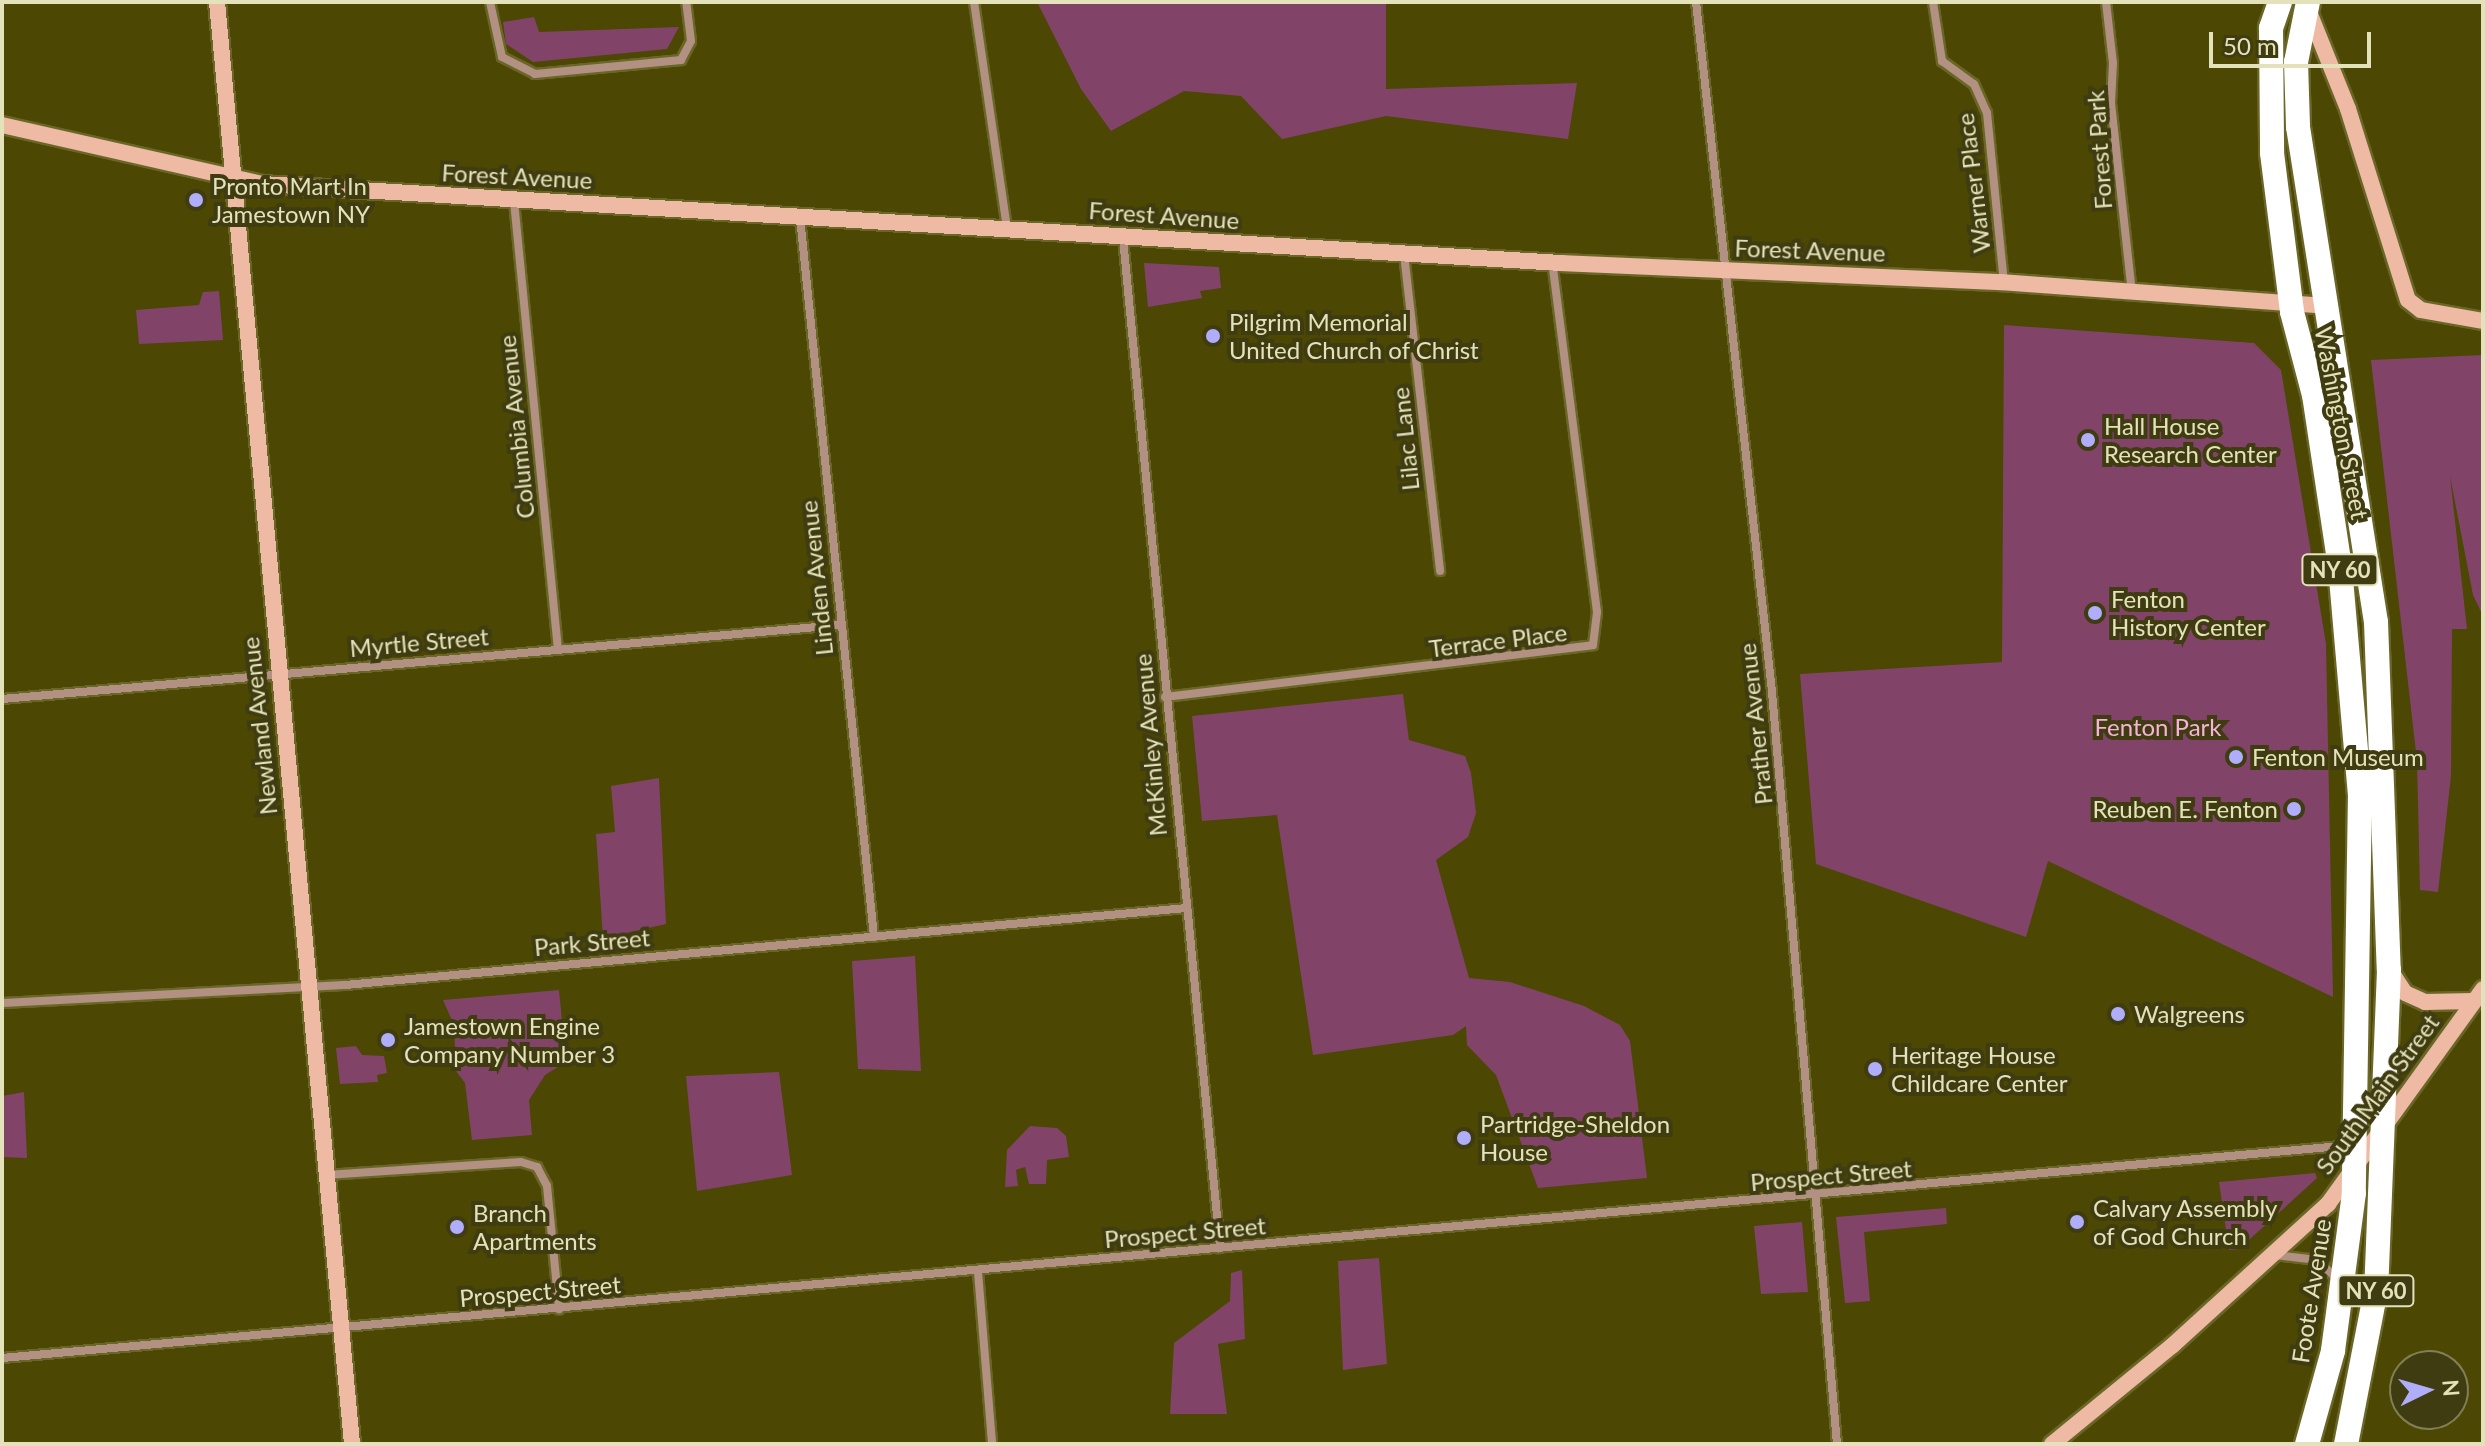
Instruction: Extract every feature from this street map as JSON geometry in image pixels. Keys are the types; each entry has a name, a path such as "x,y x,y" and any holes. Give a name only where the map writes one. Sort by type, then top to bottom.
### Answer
{"highway":[{"name":"Washington Street","path":"2280,2 2271,28 2269,95 2292,307 2314,395 2340,567 2360,794 2371,1142"},
{"name":"Washington Street","path":"2307,4 2296,62 2298,127 2376,622 2389,970 2371,1142"},
{"name":"Foote Avenue","path":"2307,1444 2333,1351 2371,1142"},
{"name":"NY 60","path":"2346,1444 2376,1290 2371,1142"}],"street":[{"name":"Newland Avenue","path":"217,2 231,178 352,1444"},
{"path":"490,2 496,45 505,60 535,74 676,62 687,54 691,41 686,2"},
{"path":"974,2 1007,228"},
{"name":"Prather Avenue","path":"1696,2 1772,692 1837,1444"},
{"name":"Warner Place","path":"1933,2 1942,61 1974,84 1987,113 2004,282"},
{"name":"Forest Park","path":"2106,2 2113,63 2111,103 2132,294"},
{"path":"2307,4 2348,109 2408,300 2421,310 2483,321"},
{"name":"Forest Avenue","path":"2,125 231,178 514,201 1404,254 2004,282 2292,307 2328,306"},
{"name":"Columbia Avenue","path":"514,201 558,650"},
{"name":"Linden Avenue","path":"800,216 874,937"},
{"name":"McKinley Avenue","path":"1123,238 1220,1248"},
{"name":"Lilac Lane","path":"1404,254 1440,571"},
{"name":"Terrace Place","path":"1165,697 1593,645 1597,612 1552,262"},
{"name":"Myrtle Street","path":"2,699 840,625"},
{"name":"Park Street","path":"2,1003 309,985 1186,908"},
{"path":"2389,970 2405,993 2425,1002 2478,995"},
{"name":"South Main Street","path":"2052,1444 2328,1204 2478,995"},
{"name":"Prospect Street","path":"2,1358 1814,1196 2371,1142"},
{"path":"326,1175 521,1162 537,1167 547,1186 559,1309"},
{"path":"2271,1255 2318,1260 2344,1288"},
{"path":"978,1272 992,1444"}],"green space":[{"path":"1037,2 1386,2 1386,89 1577,83 1568,139 1386,116 1282,139 1241,96 1184,91 1111,131 1081,89"},
{"path":"534,17 539,32 679,27 667,49 533,62 506,44 503,22"},
{"path":"1144,263 1219,267 1221,288 1200,291 1202,298 1148,307"},
{"path":"219,291 223,340 139,344 136,310 199,305 203,292"},
{"name":"Fenton Park","path":"2004,325 2254,343 2281,370 2326,644 2333,997 2048,861 2026,937 1816,864 1800,674 2002,662"},
{"path":"2483,355 2483,616 2473,595 2450,476 2467,629 2452,629 2451,776 2438,892 2420,890 2417,761 2371,360"},
{"path":"1403,694 1409,740 1465,756 1471,773 1476,813 1468,837 1436,860 1469,978 1510,982 1584,1006 1620,1025 1630,1041 1647,1178 1538,1188 1496,1075 1467,1045 1466,1026 1453,1035 1313,1055 1277,815 1202,821 1192,716"},
{"path":"659,778 666,924 603,938 596,834 615,832 611,786"},
{"path":"915,956 921,1071 858,1069 852,961"},
{"path":"559,990 566,1062 545,1075 529,1100 532,1135 472,1140 465,1083 456,1071 454,1025 443,1000"},
{"path":"356,1046 362,1055 384,1056 387,1073 377,1075 378,1082 340,1084 336,1048"},
{"path":"779,1072 792,1175 697,1191 686,1076"},
{"path":"24,1092 27,1158 2,1157 2,1096"},
{"path":"1030,1126 1057,1128 1066,1136 1069,1157 1047,1160 1046,1184 1029,1184 1025,1167 1016,1170 1018,1186 1005,1187 1007,1150"},
{"path":"2315,1173 2317,1178 2239,1249 2229,1250 2219,1182"},
{"path":"1946,1208 1947,1224 1864,1232 1870,1301 1845,1303 1836,1217"},
{"path":"1802,1222 1808,1292 1761,1294 1754,1226"},
{"path":"1379,1258 1387,1364 1343,1370 1338,1261"},
{"path":"1242,1270 1245,1339 1218,1344 1227,1414 1170,1414 1174,1343 1230,1301 1231,1273"}],"place":[{"name":"Pronto Mart In Jamestown NY","path":"196,200"},
{"name":"Pilgrim Memorial United Church of Christ","path":"1213,336"},
{"name":"Hall House Research Center","path":"2088,440"},
{"name":"Fenton History Center","path":"2095,613"},
{"name":"Fenton Museum","path":"2236,757"},
{"name":"Reuben E. Fenton","path":"2294,809"},
{"name":"Walgreens","path":"2118,1014"},
{"name":"Jamestown Engine Company Number 3","path":"388,1040"},
{"name":"Heritage House Childcare Center","path":"1875,1069"},
{"name":"Partridge-Sheldon House","path":"1464,1138"},
{"name":"Calvary Assembly of God Church","path":"2077,1222"},
{"name":"Branch Apartments","path":"457,1227"}]}
